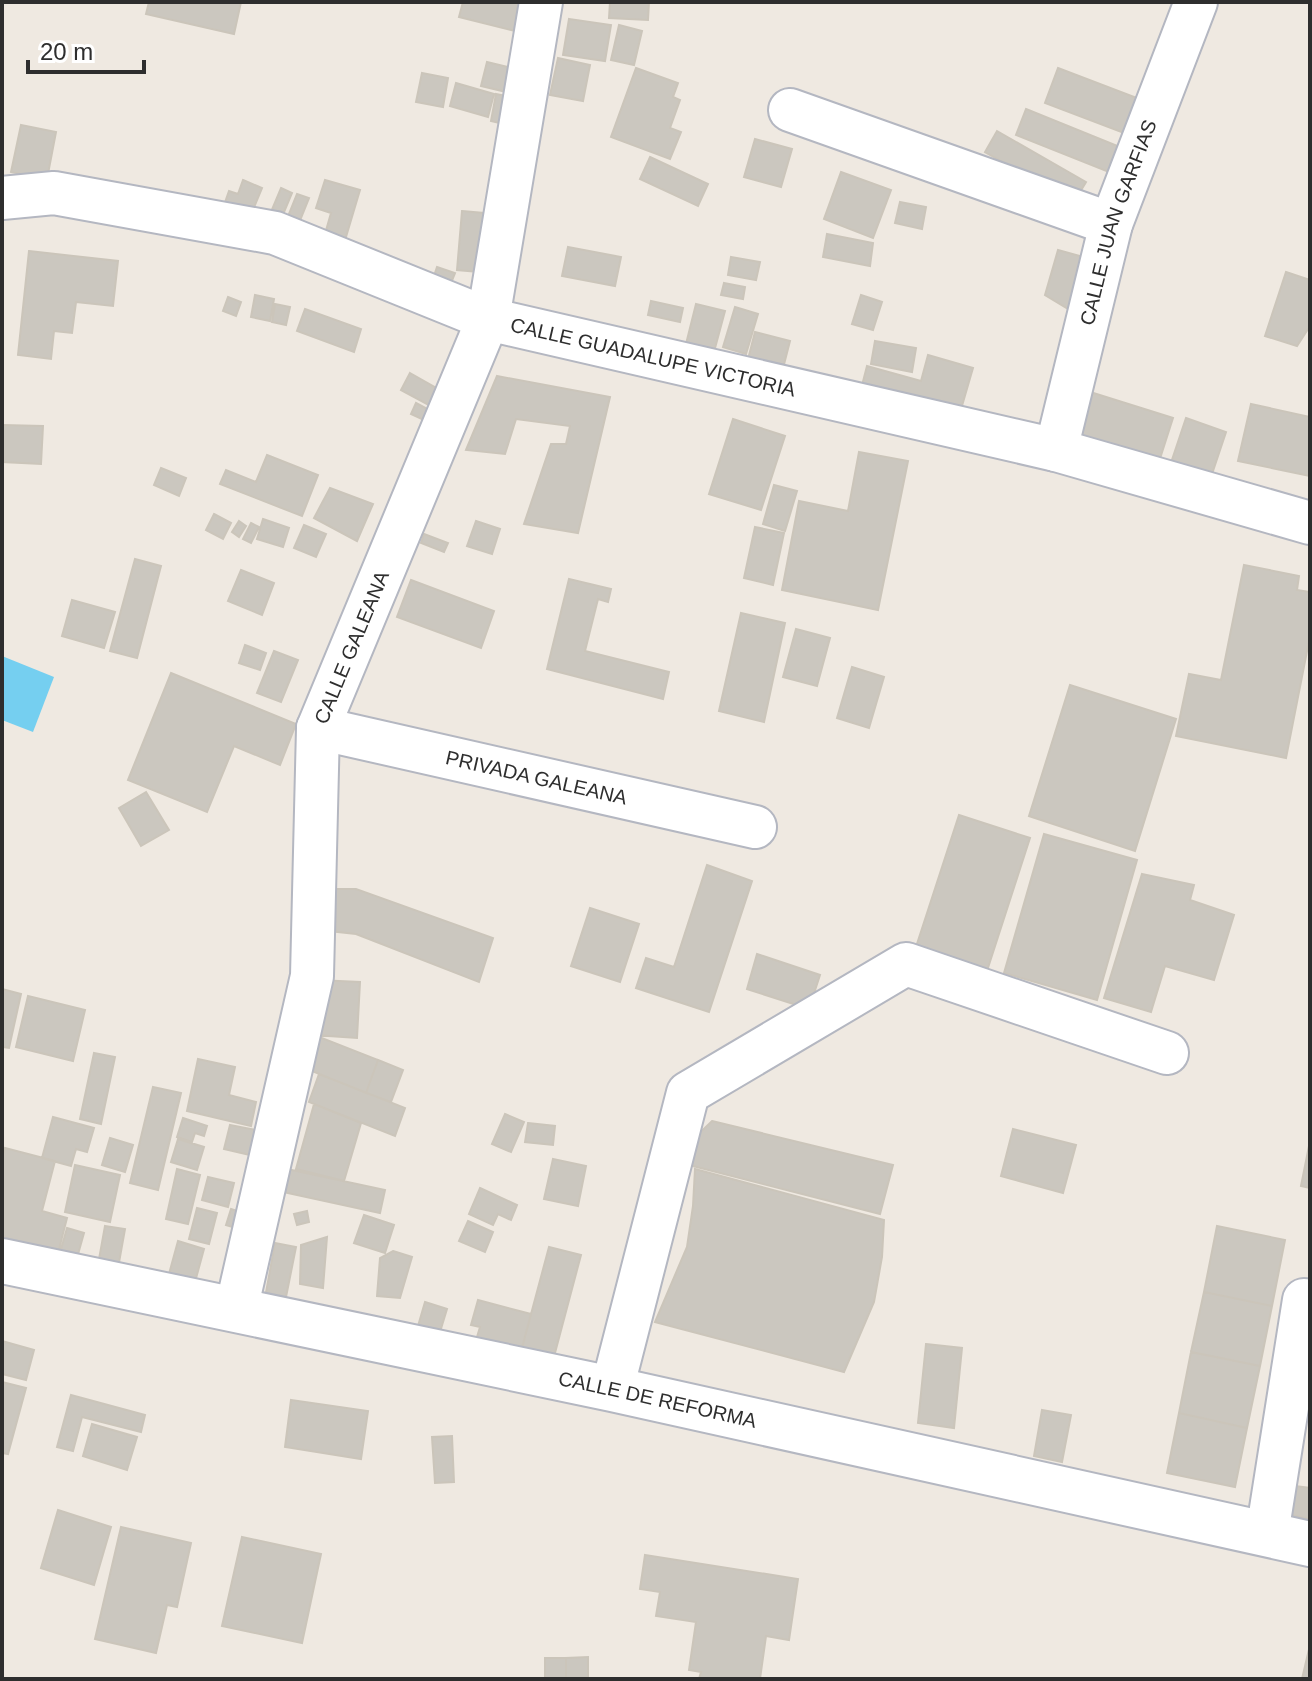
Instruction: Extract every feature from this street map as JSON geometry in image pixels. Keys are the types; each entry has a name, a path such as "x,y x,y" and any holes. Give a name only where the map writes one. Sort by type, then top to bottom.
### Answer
{"main road":[{"name":"CALLE DE REFORMA","path":"2,1261 612,1389 1310,1544"}],"street":[{"name":"CALLE GALEANA","path":"236,1310 312,976 318,728 488,319 541,2"},
{"name":"CALLE JUAN GARFIAS","path":"1056,450 1111,224 1196,2"},
{"path":"790,110 1111,224"},
{"name":"CALLE GUADALUPE VICTORIA","path":"2,198 54,193 275,233 488,319 1056,450 1310,523"},
{"name":"PRIVADA GALEANA","path":"318,728 755,827"},
{"path":"612,1389 688,1093 906,964 1167,1053"},
{"path":"1267,1534 1304,1300"}],"water":[{"path":"2,656 54,677 33,732 2,720"}],"building":[{"path":"149,2 241,2 234,34 146,14"},
{"path":"463,2 531,2 523,33 459,17"},
{"path":"610,2 649,2 648,20 609,18"},
{"path":"569,19 611,25 605,61 563,55"},
{"path":"619,25 642,31 634,65 611,60"},
{"path":"558,58 590,65 583,101 550,95"},
{"path":"487,62 524,71 519,95 481,86"},
{"path":"636,68 678,83 673,97 680,100 670,128 681,132 670,159 611,137"},
{"path":"1058,68 1137,98 1124,133 1045,103"},
{"path":"422,73 448,78 443,107 416,102"},
{"path":"456,83 494,94 488,117 450,106"},
{"path":"496,94 517,98 512,126 491,121"},
{"path":"1026,109 1120,147 1109,172 1016,135"},
{"path":"21,125 56,132 47,179 11,172"},
{"path":"997,131 1086,182 1074,202 985,152"},
{"path":"755,139 792,149 781,187 744,177"},
{"path":"650,157 708,184 698,206 640,179"},
{"path":"841,172 891,190 873,238 824,219"},
{"path":"243,180 262,188 248,222 222,211 229,191 238,194"},
{"path":"325,180 360,190 343,247 323,241 331,213 316,208"},
{"path":"281,188 292,193 282,217 271,212"},
{"path":"297,194 309,198 299,223 287,219"},
{"path":"900,202 926,207 922,229 895,223"},
{"path":"462,211 495,214 490,273 457,270"},
{"path":"827,234 873,243 870,266 823,257"},
{"path":"568,247 621,257 615,286 562,276"},
{"path":"1058,250 1087,258 1073,312 1045,295"},
{"path":"29,251 118,261 113,306 76,302 72,333 54,331 51,359 18,355"},
{"path":"731,257 760,262 756,280 728,275"},
{"path":"437,267 455,273 447,293 430,288"},
{"path":"1286,272 1310,280 1310,326 1297,346 1265,336"},
{"path":"724,283 745,287 743,299 721,295"},
{"path":"255,295 274,299 270,321 251,317"},
{"path":"861,295 882,302 873,330 852,324"},
{"path":"228,297 241,302 236,316 223,311"},
{"path":"651,301 683,308 680,322 648,315"},
{"path":"275,304 290,307 286,325 272,322"},
{"path":"696,304 725,311 711,363 683,356"},
{"path":"735,307 758,314 746,354 723,347"},
{"path":"305,309 361,329 354,352 297,331"},
{"path":"755,332 790,341 780,380 745,371"},
{"path":"875,341 916,348 912,372 871,364"},
{"path":"928,355 973,368 957,423 858,401 867,366 921,381"},
{"path":"410,373 445,393 436,409 401,390"},
{"path":"497,376 610,397 578,533 524,524 551,444 566,444 570,426 516,419 505,454 466,450"},
{"path":"1087,391 1173,418 1157,468 1072,441"},
{"path":"416,403 431,411 426,421 411,414"},
{"path":"1251,404 1310,417 1310,476 1238,461"},
{"path":"1186,418 1226,432 1210,480 1170,466"},
{"path":"733,419 785,436 761,510 709,494"},
{"path":"2,425 43,426 41,464 2,462"},
{"path":"859,452 908,461 878,610 782,590 799,501 848,511"},
{"path":"267,455 318,475 302,516 220,484 226,470 256,482"},
{"path":"161,468 186,478 179,496 154,485"},
{"path":"774,485 797,491 785,531 763,524"},
{"path":"330,488 373,504 357,541 314,518"},
{"path":"214,514 231,523 223,539 206,530"},
{"path":"263,519 289,528 283,547 257,539"},
{"path":"239,521 246,526 239,537 232,532"},
{"path":"476,521 500,529 492,554 467,546"},
{"path":"251,523 259,527 251,543 243,539"},
{"path":"304,525 326,534 316,557 294,548"},
{"path":"755,527 784,533 773,585 744,578"},
{"path":"424,534 448,543 444,552 421,543"},
{"path":"135,559 161,566 137,658 110,651"},
{"path":"1244,565 1299,576 1297,590 1310,592 1310,636 1286,758 1176,736 1189,674 1221,680"},
{"path":"241,570 274,583 262,615 228,601"},
{"path":"569,579 611,589 608,602 598,599 585,651 669,672 663,699 547,669"},
{"path":"411,580 494,611 481,648 397,617"},
{"path":"72,600 115,612 104,648 62,636"},
{"path":"741,613 785,623 764,722 719,711"},
{"path":"796,629 830,638 817,686 783,677"},
{"path":"245,645 266,653 260,670 239,663"},
{"path":"274,651 298,660 281,702 257,693"},
{"path":"852,667 884,677 869,728 837,718"},
{"path":"171,673 296,724 280,765 234,746 207,812 128,780"},
{"path":"1070,685 1176,719 1135,851 1029,816"},
{"path":"146,792 169,830 141,846 119,808"},
{"path":"959,815 1030,838 986,974 915,950"},
{"path":"1044,834 1137,860 1097,1000 1004,973"},
{"path":"707,865 752,881 709,1012 636,988 646,958 674,967"},
{"path":"1142,874 1194,885 1190,900 1234,915 1214,980 1165,966 1151,1012 1104,998"},
{"path":"320,889 356,889 493,938 479,982 356,934 320,930"},
{"path":"590,908 639,924 620,982 571,966"},
{"path":"757,954 820,975 809,1009 747,989"},
{"path":"317,980 360,982 357,1038 314,1035"},
{"path":"2,989 21,994 9,1048 2,1047"},
{"path":"28,996 85,1010 73,1061 16,1047"},
{"path":"314,1035 378,1060 366,1093 302,1067"},
{"path":"94,1053 115,1057 101,1124 80,1119"},
{"path":"198,1059 235,1067 229,1095 256,1102 251,1126 187,1111"},
{"path":"378,1060 403,1070 391,1102 366,1093"},
{"path":"319,1074 405,1108 395,1136 309,1102"},
{"path":"153,1087 181,1093 158,1190 130,1183"},
{"path":"314,1104 361,1123 344,1181 296,1169"},
{"path":"505,1114 524,1122 511,1152 492,1144"},
{"path":"53,1117 94,1128 87,1152 76,1149 71,1166 42,1158"},
{"path":"183,1118 207,1126 204,1136 195,1133 192,1142 177,1137"},
{"path":"712,1121 893,1165 880,1214 681,1163 686,1146"},
{"path":"528,1123 555,1126 553,1145 525,1142"},
{"path":"230,1125 256,1130 250,1155 224,1149"},
{"path":"1013,1129 1076,1145 1063,1193 1001,1176"},
{"path":"110,1138 133,1145 125,1172 102,1165"},
{"path":"178,1139 204,1147 197,1170 171,1162"},
{"path":"1310,1141 1310,1188 1301,1186"},
{"path":"5,1148 55,1161 42,1211 67,1218 55,1265 2,1251 2,1157"},
{"path":"553,1159 586,1166 578,1206 544,1199"},
{"path":"75,1165 120,1175 110,1222 65,1212"},
{"path":"177,1169 200,1175 188,1224 166,1219"},
{"path":"287,1169 385,1190 380,1213 283,1192"},
{"path":"695,1169 884,1220 882,1257 874,1302 844,1372 655,1322 687,1247"},
{"path":"208,1177 234,1183 228,1207 202,1200"},
{"path":"480,1188 517,1205 511,1220 498,1214 493,1225 469,1214"},
{"path":"197,1208 217,1213 209,1244 189,1239"},
{"path":"231,1209 255,1217 250,1232 226,1225"},
{"path":"307,1211 309,1222 297,1225 294,1214"},
{"path":"364,1215 394,1225 385,1253 354,1243"},
{"path":"468,1221 493,1232 485,1252 459,1241"},
{"path":"105,1226 125,1229 118,1268 98,1265"},
{"path":"1217,1226 1285,1240 1272,1306 1204,1292"},
{"path":"67,1228 84,1233 75,1265 58,1260"},
{"path":"327,1237 323,1288 300,1284 301,1245"},
{"path":"178,1241 204,1249 192,1293 166,1285"},
{"path":"275,1243 296,1247 285,1302 265,1298"},
{"path":"549,1247 581,1255 551,1368 519,1359"},
{"path":"393,1251 412,1257 400,1298 377,1296 380,1258"},
{"path":"1204,1292 1272,1306 1260,1366 1191,1352"},
{"path":"478,1300 531,1314 519,1359 474,1347 480,1327 471,1325"},
{"path":"425,1302 447,1309 440,1332 418,1326"},
{"path":"2,1341 34,1350 26,1380 2,1374"},
{"path":"926,1344 962,1348 954,1428 918,1423"},
{"path":"1191,1352 1260,1366 1247,1428 1179,1413"},
{"path":"2,1382 26,1388 8,1454 2,1453"},
{"path":"71,1395 145,1415 141,1432 82,1417 73,1451 57,1447"},
{"path":"291,1400 368,1411 361,1459 285,1447"},
{"path":"1042,1410 1071,1415 1062,1462 1034,1456"},
{"path":"1179,1413 1247,1428 1235,1487 1167,1473"},
{"path":"92,1424 137,1437 127,1470 83,1456"},
{"path":"452,1436 454,1482 435,1483 432,1437"},
{"path":"1295,1486 1310,1488 1310,1519 1291,1515"},
{"path":"58,1510 111,1527 94,1585 41,1568"},
{"path":"121,1527 191,1543 177,1607 167,1605 156,1653 95,1639"},
{"path":"242,1537 321,1554 302,1643 222,1626"},
{"path":"645,1555 798,1579 789,1640 766,1636 760,1679 699,1679 701,1672 689,1670 696,1622 656,1616 660,1592 640,1589"},
{"path":"1310,1645 1310,1679 1302,1679"},
{"path":"588,1657 588,1679 566,1679 566,1658"},
{"path":"545,1658 566,1658 566,1679 545,1679"}]}
